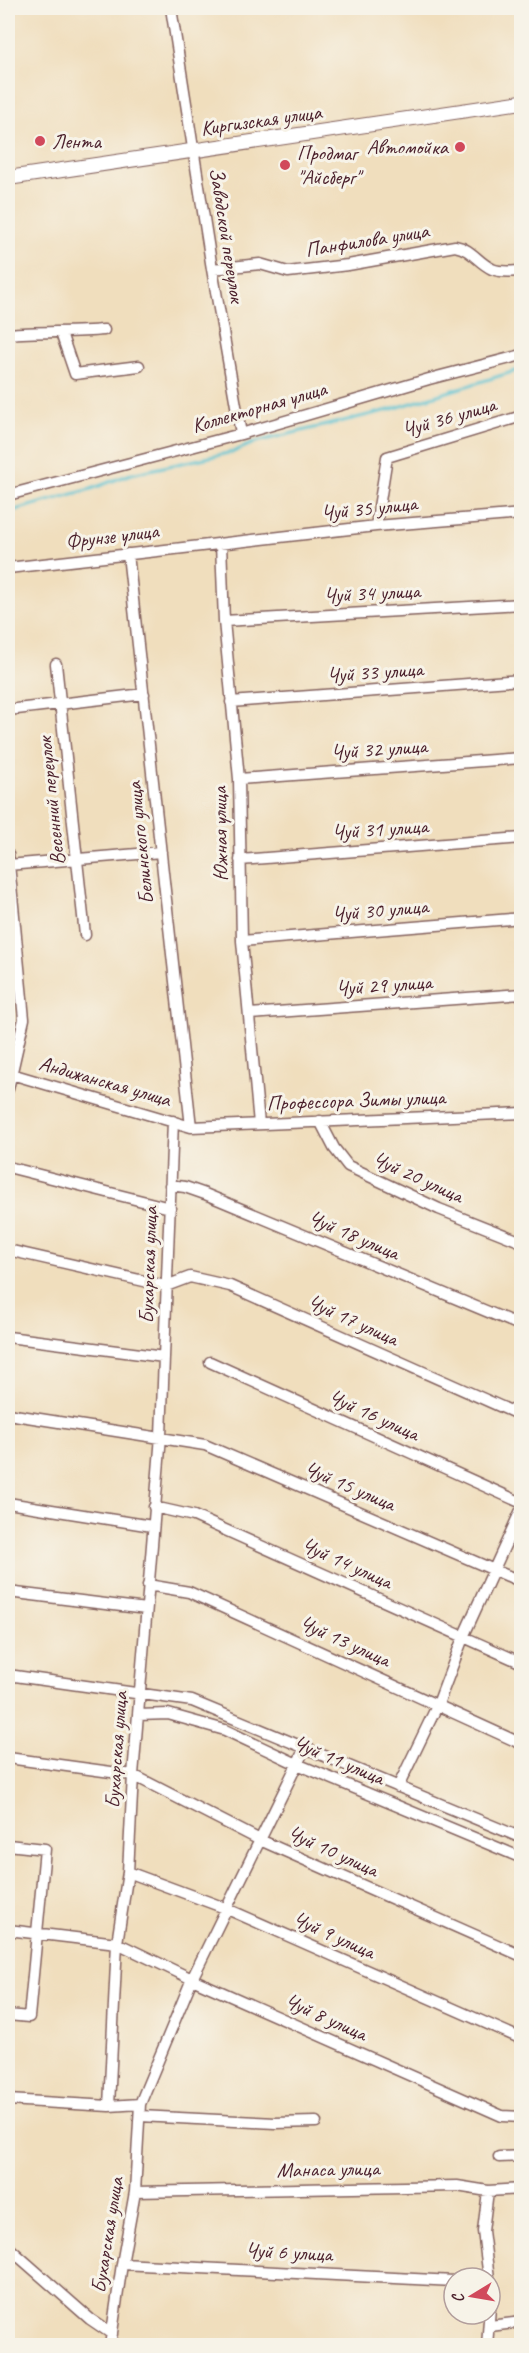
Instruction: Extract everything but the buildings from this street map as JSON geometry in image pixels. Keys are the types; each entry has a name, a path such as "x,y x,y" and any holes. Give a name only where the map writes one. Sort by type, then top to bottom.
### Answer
{"main road":[{"name":"Киргизская улица","path":"8,178 522,102"}],"street":[{"name":"Заводской переулок","path":"171,8 212,269 241,434"},
{"name":"Панфилова улица","path":"212,269 260,264 288,272 348,265 454,246 466,248 494,271 522,272"},
{"path":"8,334 104,330"},
{"path":"62,333 75,374 139,366"},
{"name":"Коллекторная улица","path":"8,495 241,434 418,382 522,355"},
{"name":"Чуй 36 улица","path":"376,526 387,457 522,416"},
{"name":"Чуй 35 улица","path":"221,544 376,526 522,514"},
{"name":"Фрунзе улица","path":"8,568 221,544"},
{"name":"Южная улица","path":"221,544 231,702 239,779 242,941 259,1124"},
{"name":"Белинского улица","path":"128,554 191,1127"},
{"name":"Чуй 34 улица","path":"225,621 522,604"},
{"name":"Весенний переулок","path":"56,664 85,935"},
{"name":"Чуй 33 улица","path":"231,702 522,680"},
{"path":"8,710 144,694"},
{"name":"Чуй 32 улица","path":"239,779 522,758"},
{"name":"Чуй 31 улица","path":"240,860 522,838"},
{"path":"8,1089 9,1074 24,1019 8,861 77,859 161,852"},
{"name":"Чуй 30 улица","path":"242,941 522,918"},
{"name":"Чуй 29 улица","path":"250,1014 522,994"},
{"name":"Андижанская улица","path":"9,1074 191,1127"},
{"name":"Профессора Зимы улица","path":"191,1127 522,1113"},
{"name":"Бухарская улица","path":"109,2106 117,1943 128,1872 133,1775 161,1437 173,1121"},
{"name":"Чуй 20 улица","path":"320,1121 334,1148 348,1166 439,1209 522,1242"},
{"path":"8,1167 170,1208"},
{"name":"Чуй 18 улица","path":"170,1185 205,1194 522,1326"},
{"path":"8,1250 166,1286"},
{"name":"Чуй 17 улица","path":"166,1286 190,1277 230,1286 522,1416"},
{"path":"8,1337 164,1357"},
{"name":"Чуй 16 улица","path":"210,1362 522,1503"},
{"name":"Чуй 15 улица","path":"8,1413 205,1445 522,1582"},
{"path":"8,1503 152,1526"},
{"name":"Чуй 14 улица","path":"154,1507 194,1516 464,1635 522,1663"},
{"path":"398,1786 438,1704 464,1635 522,1508"},
{"name":"Чуй 13 улица","path":"148,1585 189,1592 522,1744"},
{"path":"8,1592 146,1609"},
{"path":"8,1675 192,1701 522,1838"},
{"name":"Чуй 11 улица","path":"138,1715 168,1714 225,1730 297,1764 522,1858"},
{"path":"8,2100 109,2106 140,2104 192,1979 305,1748"},
{"name":"Чуй 10 улица","path":"8,1758 133,1775 260,1840 522,1956"},
{"path":"8,1845 45,1849 29,2017 8,2015"},
{"name":"Чуй 9 улица","path":"128,1872 225,1908 522,2039"},
{"name":"Чуй 8 улица","path":"8,1930 117,1943 192,1979 502,2116 522,2117"},
{"name":"Бухарская улица","path":"111,2340 135,2192 140,2104"},
{"path":"140,2116 316,2122"},
{"path":"498,2157 522,2156"},
{"name":"Манаса улица","path":"135,2192 458,2186 488,2191 522,2189"},
{"path":"487,2266 483,2231 488,2191"},
{"path":"8,2247 111,2340"},
{"name":"Чуй 6 улица","path":"122,2264 442,2280"},
{"path":"502,2324 522,2322"},
{"path":"488,2346 490,2326"}],"waterway":[{"path":"8,512 91,489 131,474 233,452 256,442 389,410 522,369"}],"place":[{"name":"Лента","path":"40,141"},
{"name":"Автомойка","path":"460,147"},
{"name":"Продмаг \"Айсберг\"","path":"285,165"}]}
